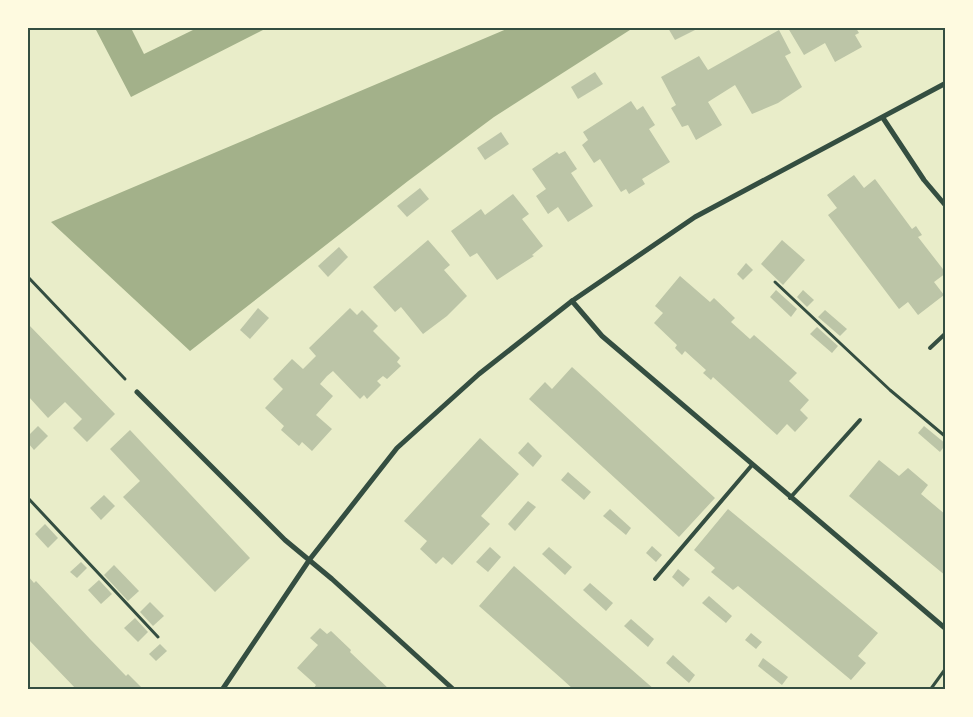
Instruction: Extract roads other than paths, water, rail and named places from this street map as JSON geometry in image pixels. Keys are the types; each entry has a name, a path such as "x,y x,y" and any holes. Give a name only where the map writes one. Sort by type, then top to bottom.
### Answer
{"street":[{"path":"222,690 310,559 397,448 479,374 572,301 694,217 946,83"},
{"path":"883,118 924,180 946,206"},
{"path":"572,301 602,336 752,466 946,629"},
{"path":"137,392 285,540 310,559 454,690"}],"lane":[{"path":"930,348 946,333"},
{"path":"790,498 860,420"},
{"path":"655,579 752,466"}]}
